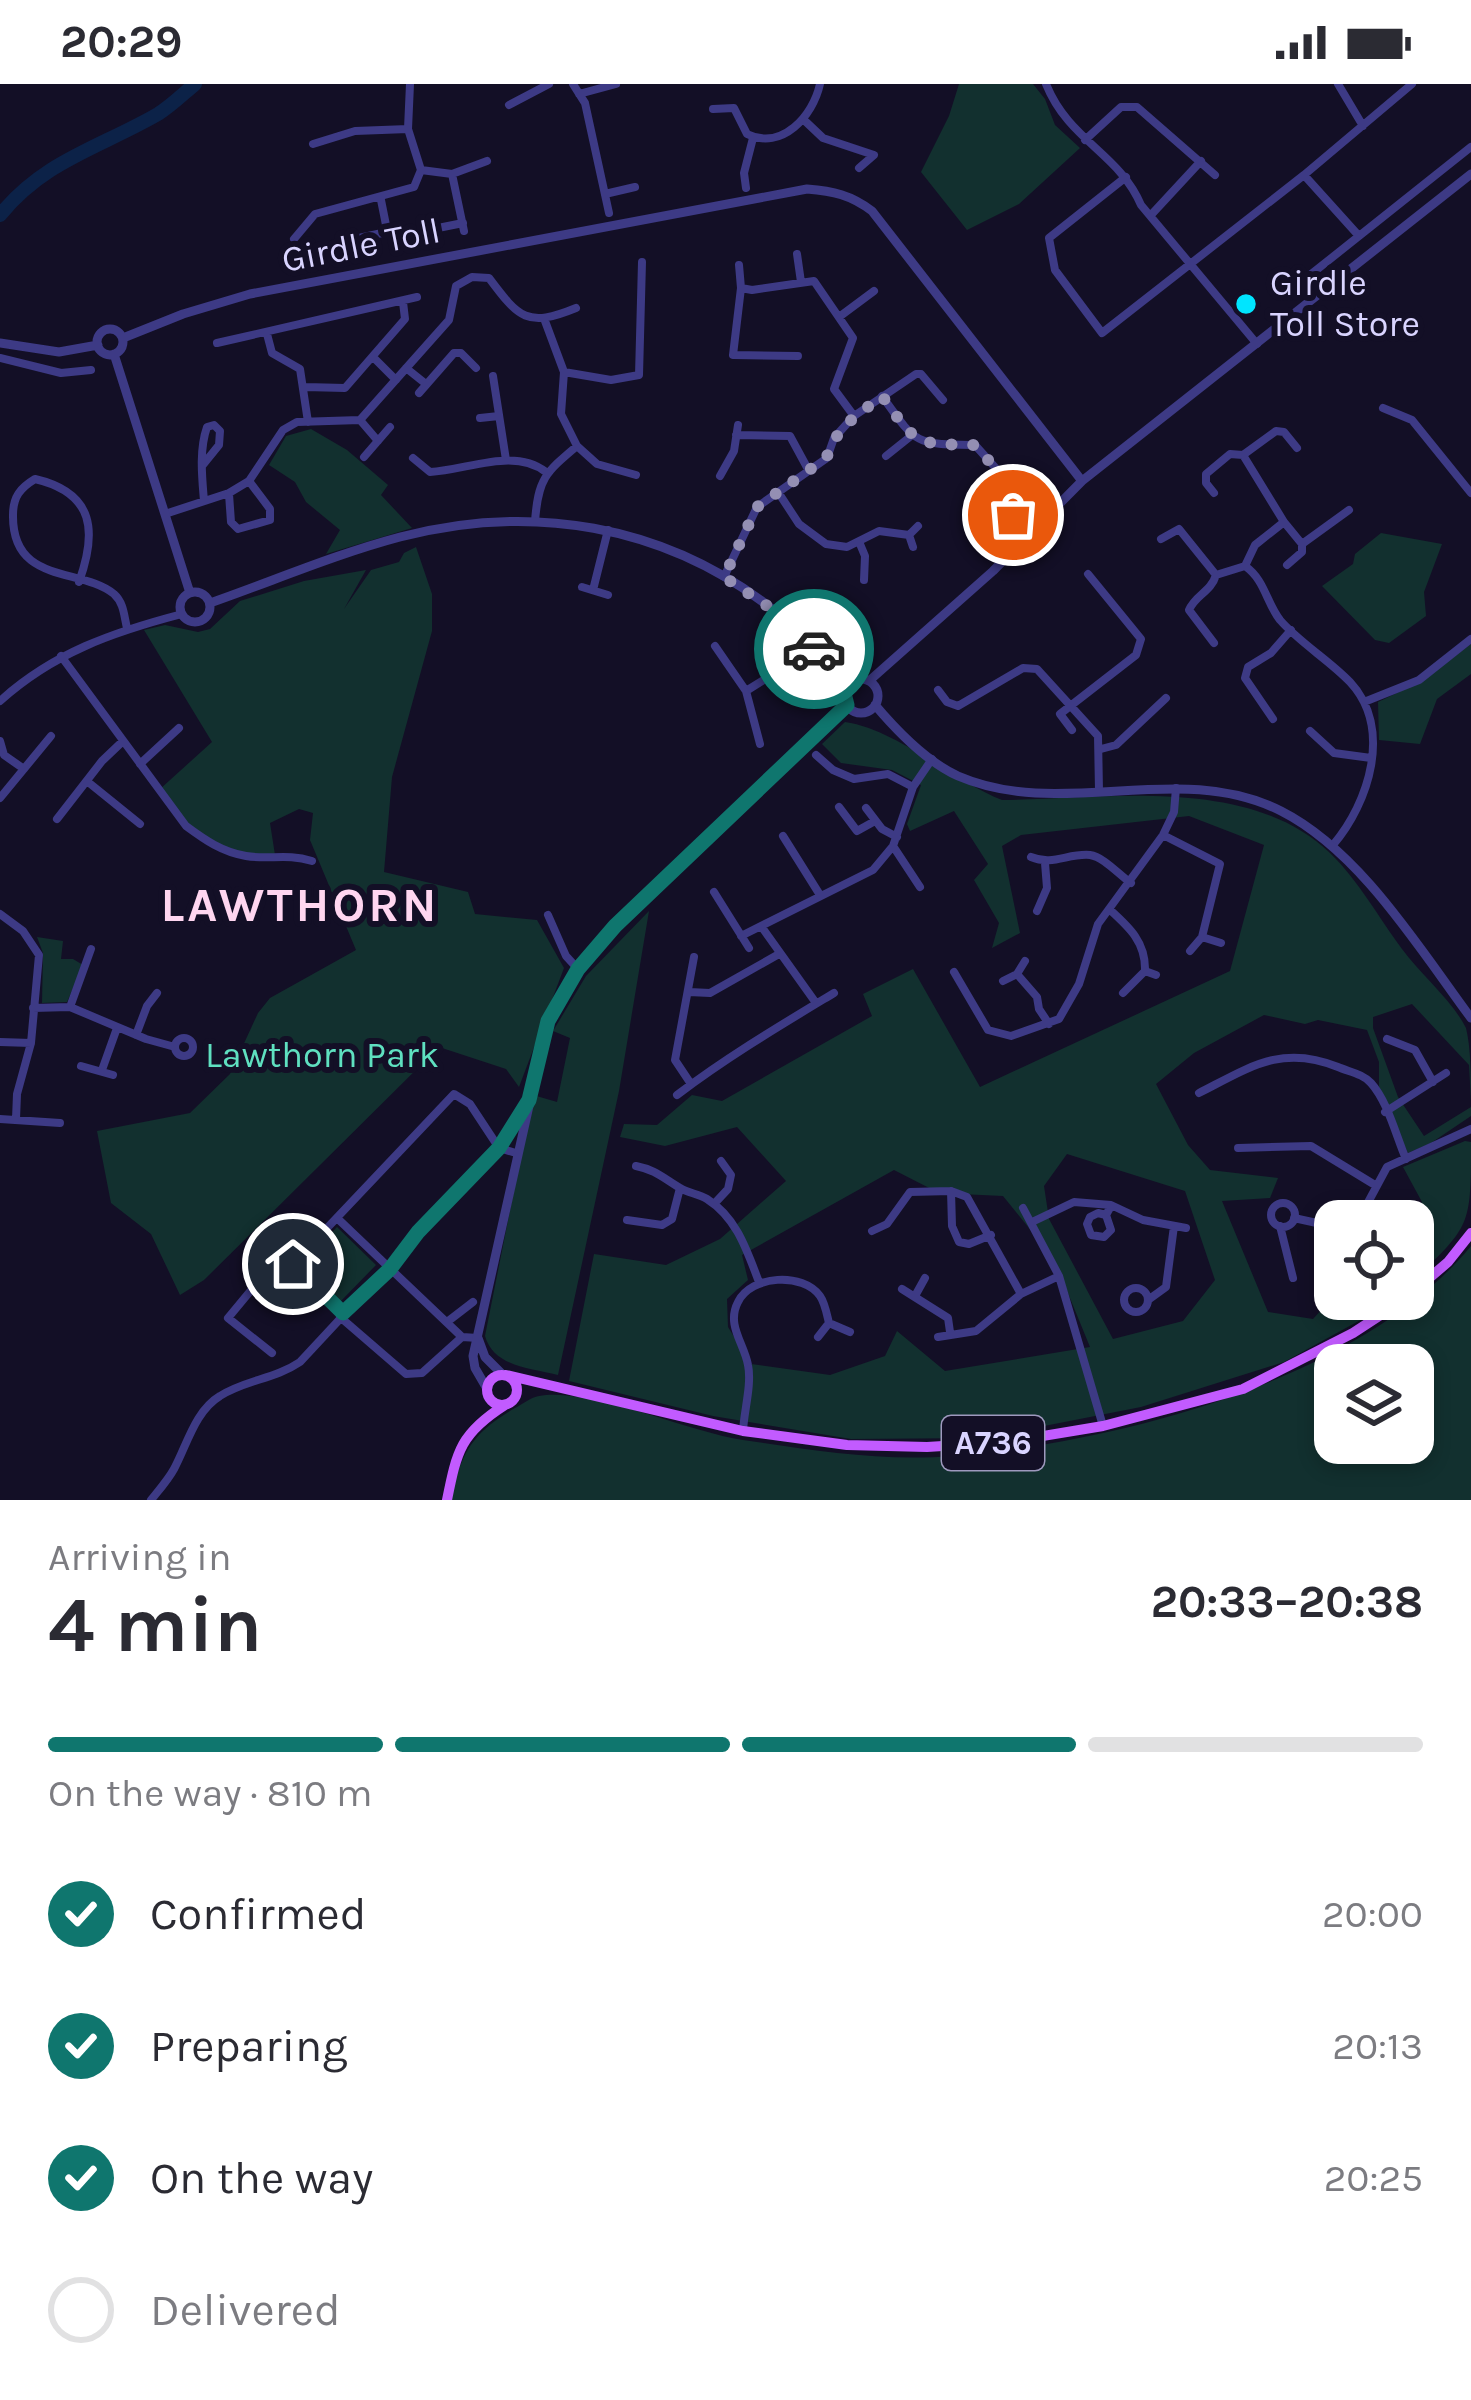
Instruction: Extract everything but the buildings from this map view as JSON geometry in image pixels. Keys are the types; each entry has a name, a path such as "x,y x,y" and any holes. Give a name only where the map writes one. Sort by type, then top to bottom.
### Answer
{"main road":[{"path":"1434,1274 1471,1233"},
{"name":"A736","path":"505,1375 742,1431 847,1445 1007,1442 1103,1426 1243,1389 1373,1320"},
{"path":"478,1423 491,1378 505,1375 516,1385 510,1402"},
{"path":"447,1500 458,1447 478,1423 535,1390 556,1387"},
{"path":"486,1390 496,1404 510,1402"}],"street":[{"path":"294,239 315,214 414,188 421,170 408,129 410,84"},
{"path":"509,105 549,84"},
{"path":"573,84 608,213"},
{"path":"579,94 616,84"},
{"path":"713,109 734,108 742,128 753,138 772,138 804,120 820,84"},
{"path":"1046,84 1063,119 1126,177 1151,215 1257,344"},
{"path":"1338,84 1363,126"},
{"path":"1126,177 1049,238 1055,270 1099,331 1106,333 1412,84"},
{"path":"1085,140 1129,106 1144,111 1215,175"},
{"path":"804,120 823,138 874,155 859,168"},
{"path":"313,144 355,131 408,129"},
{"path":"746,188 744,173 753,138"},
{"path":"1300,284 1471,147"},
{"path":"421,170 452,174 487,161"},
{"path":"1151,215 1201,161"},
{"path":"433,229 463,227 452,174"},
{"path":"872,708 873,685 894,662 993,572 1082,481 1471,174"},
{"path":"1304,175 1359,236"},
{"path":"604,194 635,187"},
{"name":"Girdle Toll","path":"123,338 250,294 807,189 846,194 872,211 1082,481"},
{"path":"359,238 382,233 386,225 381,199"},
{"path":"797,254 802,283"},
{"path":"564,372 610,380 639,375 642,262"},
{"path":"739,265 733,355 798,356"},
{"path":"164,514 229,493 249,481 283,430 308,422 360,420 449,320 456,286 472,278 489,278 508,304 545,321 575,308"},
{"path":"741,288 814,280 853,338 834,389 854,416"},
{"path":"839,317 874,291"},
{"path":"217,343 418,297"},
{"path":"305,387 345,388 404,319 403,302"},
{"path":"545,321 564,372 561,414 577,446 597,464 636,475"},
{"path":"109,329 123,338 114,354 106,354 98,345 98,337 109,329"},
{"path":"267,334 272,353 300,369 308,422"},
{"path":"0,343 59,352 98,345"},
{"path":"38,367 41,349"},
{"path":"406,368 422,388 454,353 461,353 476,368"},
{"path":"114,354 190,592"},
{"path":"373,357 396,380"},
{"path":"0,358 62,373 91,370"},
{"path":"724,577 757,507 826,458 841,428 854,416 904,378 921,374 943,400"},
{"path":"493,376 506,460"},
{"path":"882,396 910,436 930,445 975,445 1023,491 995,512"},
{"path":"1383,408 1412,420 1471,493"},
{"path":"480,418 499,416"},
{"path":"360,420 377,441"},
{"path":"202,466 219,445 220,431 214,425 204,436 202,466 204,501"},
{"path":"364,457 390,427"},
{"path":"720,476 734,451 737,430 790,436 809,471"},
{"path":"1214,493 1206,474 1230,454 1244,455 1280,430 1298,448"},
{"path":"886,456 910,436"},
{"path":"536,522 538,488 546,472 577,446"},
{"path":"1244,455 1302,544 1302,552 1287,565"},
{"path":"413,458 430,472 531,460 546,472"},
{"path":"79,582 92,531 86,511 53,483 35,478 13,502 13,526 20,544 31,561 79,582 109,590 121,601 127,628"},
{"path":"229,493 233,526 244,530 266,522 270,509 249,481"},
{"path":"778,491 812,536 838,547 860,544 879,531 909,536"},
{"path":"1005,505 1013,515"},
{"path":"1302,544 1349,510"},
{"path":"210,603 397,538 476,521 571,523 645,538 724,577 772,609 849,684"},
{"path":"1216,575 1245,566 1255,545 1284,522"},
{"path":"909,536 919,526"},
{"path":"1161,539 1179,529 1216,575"},
{"path":"593,590 608,530"},
{"path":"909,536 913,547"},
{"path":"860,544 865,556 864,580"},
{"path":"1245,566 1256,574 1275,613 1354,686 1372,727 1361,803 1333,844"},
{"path":"1072,730 1060,718 1136,656 1141,646 1141,638 1088,574"},
{"path":"1214,643 1190,610 1212,589 1216,575"},
{"path":"582,586 608,595"},
{"path":"190,592 202,593 210,603 209,613 199,621 182,614 181,603 190,592"},
{"path":"0,701 61,656 127,628 182,614"},
{"path":"1273,718 1245,678 1248,668 1271,653 1291,630"},
{"path":"1364,702 1419,680 1471,639"},
{"path":"746,691 783,668 807,642"},
{"path":"715,646 746,691 760,744"},
{"path":"61,656 186,826 214,847 249,857 289,854 312,862"},
{"path":"938,690 947,702 958,706 1032,667 1094,728 1101,749 1099,791"},
{"path":"873,685 856,680 849,684 844,693 847,705 854,711 872,708 932,759 956,775 990,787 1035,794 1176,786 1250,798 1279,809 1333,844 1471,1018"},
{"path":"1101,749 1116,745 1166,698"},
{"path":"486,1390 475,1368 478,1338 548,1021 578,969 615,926 847,705"},
{"path":"140,764 178,728"},
{"path":"1310,731 1334,753 1371,758"},
{"path":"0,798 51,736"},
{"path":"0,741 4,755 24,770"},
{"path":"57,819 123,741"},
{"path":"816,755 833,770 854,779 887,774 913,788"},
{"path":"741,936 872,870 895,842 913,788 932,759"},
{"path":"88,782 140,824"},
{"path":"954,972 988,1030 1011,1036 1049,1024 1066,1011 1098,924 1163,836 1174,812 1176,786"},
{"path":"839,807 857,832 875,821"},
{"path":"866,808 895,842 920,886"},
{"path":"782,836 820,895"},
{"path":"1163,836 1220,864 1202,937 1190,951"},
{"path":"1031,856 1045,863 1088,855 1101,859 1131,883"},
{"path":"1037,911 1047,889 1045,863"},
{"path":"714,892 748,948"},
{"path":"1108,909 1146,954 1145,971 1123,993"},
{"path":"0,914 23,931 39,956 32,1043 17,1094 16,1119"},
{"path":"548,915 566,956 578,969"},
{"path":"761,926 817,1003"},
{"path":"1202,937 1221,943"},
{"path":"70,1007 91,949"},
{"path":"689,992 710,993 779,954"},
{"path":"691,1084 675,1060 694,957"},
{"path":"1003,981 1017,974 1024,962"},
{"path":"1145,971 1156,975"},
{"path":"1017,974 1037,997 1049,1024"},
{"path":"136,1036 147,1006 158,993"},
{"path":"677,1094 834,993"},
{"path":"33,1008 70,1007 136,1036 175,1047"},
{"path":"102,1070 117,1028"},
{"path":"1387,1040 1415,1049 1433,1082"},
{"path":"0,1042 32,1043"},
{"path":"1199,1093 1282,1056 1313,1057 1366,1077 1406,1159"},
{"path":"81,1066 113,1075"},
{"path":"1385,1112 1446,1073"},
{"path":"293,1264 454,1094 470,1104 499,1148 516,1153"},
{"path":"152,1500 212,1401 300,1362 499,1148 529,1100"},
{"path":"0,1119 60,1123"},
{"path":"42,1121 47,1132"},
{"path":"1368,1200 1387,1167 1470,1131"},
{"path":"1238,1148 1311,1146 1375,1185"},
{"path":"714,1204 728,1189 731,1175 722,1161"},
{"path":"636,1166 658,1171 728,1215 759,1282"},
{"path":"627,1220 662,1226 672,1220 680,1189"},
{"path":"951,1190 952,1226 959,1242 969,1244 991,1235"},
{"path":"872,1232 887,1224 910,1192 951,1190 967,1197 1021,1294"},
{"path":"1032,1222 1074,1202 1186,1228"},
{"path":"1280,1226 1294,1218 1291,1207 1278,1204 1271,1215 1280,1226 1293,1278"},
{"path":"1023,1208 1059,1276 1103,1426"},
{"path":"337,1218 461,1337 478,1338"},
{"path":"1294,1218 1314,1222"},
{"path":"1148,1300 1166,1287 1174,1226"},
{"path":"272,1353 228,1318 272,1265 283,1260 293,1264 406,1374 422,1373 461,1337"},
{"path":"938,1337 976,1331 1021,1294 1059,1276"},
{"path":"915,1296 925,1279"},
{"path":"742,1431 749,1367 736,1334 734,1313 744,1292 759,1282 806,1286 821,1297 829,1323 850,1332"},
{"path":"902,1288 948,1318 950,1332"},
{"path":"447,1322 472,1301"},
{"path":"818,1336 829,1323"},
{"path":"478,1338 485,1357 505,1375"}],"green space":[{"path":"959,84 1033,84 1055,125 1080,148 1019,204 967,230 921,172"},
{"path":"311,429 347,450 388,485 381,495 412,528 326,554 340,530 306,502 295,482 269,465 286,436"},
{"path":"1381,533 1442,544 1424,592 1426,616 1389,643 1375,640 1322,586 1353,564 1355,554"},
{"name":"Lawthorn Park","path":"416,547 432,594 432,631 392,777 384,872 468,892 475,914 537,920 564,968 519,1087 506,1069 439,1047 204,1280 180,1295 151,1234 111,1203 97,1131 190,1113 230,1074 258,1013 270,998 356,950 310,840 313,813 299,809 270,823 275,855 237,853 195,832 159,790 212,742 144,630 165,625 198,632 210,629 240,601 304,581 366,570 344,609 371,570 399,562"},
{"path":"1471,644 1471,674 1437,699 1420,744 1379,740 1378,702 1424,680"},
{"path":"845,722 885,735 1002,800 1130,796 1218,802 1297,828 1330,853 1466,1028 1470,1054 1471,1101 1469,1065 1412,1004 1373,1017 1398,1097 1424,1136 1471,1107 1471,1116 1408,1153 1379,1090 1379,1062 1367,1030 1318,1020 1305,1024 1264,1015 1194,1053 1156,1084 1188,1145 1210,1170 1278,1178 1270,1198 1222,1201 1268,1312 1314,1320 1360,1320 1284,1362 1141,1407 983,1438 851,1439 713,1416 569,1381 594,1254 666,1265 720,1239 786,1181 737,1127 665,1146 620,1137 624,1124 657,1125 692,1095 722,1101 872,1016 863,994 913,969 980,1087 1230,971 1264,845 1189,816 1021,835 1002,846 1020,933 992,948 999,923 974,880 988,864 954,811 910,831 907,824 921,785 892,770 841,763 822,744","holes":["1067,1154 1185,1191 1215,1280 1183,1321 1113,1339 1049,1219 1044,1186","894,1170 939,1193 1003,1196 1054,1259 1090,1347 945,1371 897,1331 885,1356 830,1375 751,1364 728,1327 727,1299 748,1280 742,1255"]},
{"path":"649,911 619,1091 558,1375 525,1368 496,1354 485,1336 533,1095 557,1102 570,1038 553,1031 586,976"},
{"path":"37,937 63,941 61,959 83,965 67,1002 42,1003 43,953"},
{"path":"1471,1142 1464,1222 1434,1261 1434,1200 1421,1200 1403,1167"},
{"path":"337,1227 376,1265 340,1302 301,1265"},
{"path":"1471,1246 1471,1500 451,1500 464,1456 478,1435 539,1396 584,1398 769,1444 847,1454 952,1456 1088,1436 1161,1419 1233,1396 1314,1362 1314,1464 1434,1464 1434,1344 1347,1344 1386,1320 1434,1320 1434,1283"}],"waterway":[{"path":"0,215 54,168 158,114 195,84"}],"way so far":[{"path":"814,649 772,609 724,577 757,507 826,458 841,428 882,396 910,436 920,442 975,445 1018,494 1005,505 1013,515"}],"place":[{"name":"Girdle Toll Store","path":"1246,304"}],"district":[{"name":"LAWTHORN","path":"300,905"}],"route":[{"path":"293,1264 343,1313 390,1269 418,1232 499,1148 529,1100 548,1021 578,969 615,926 847,705 844,693 849,684 814,649"}]}
